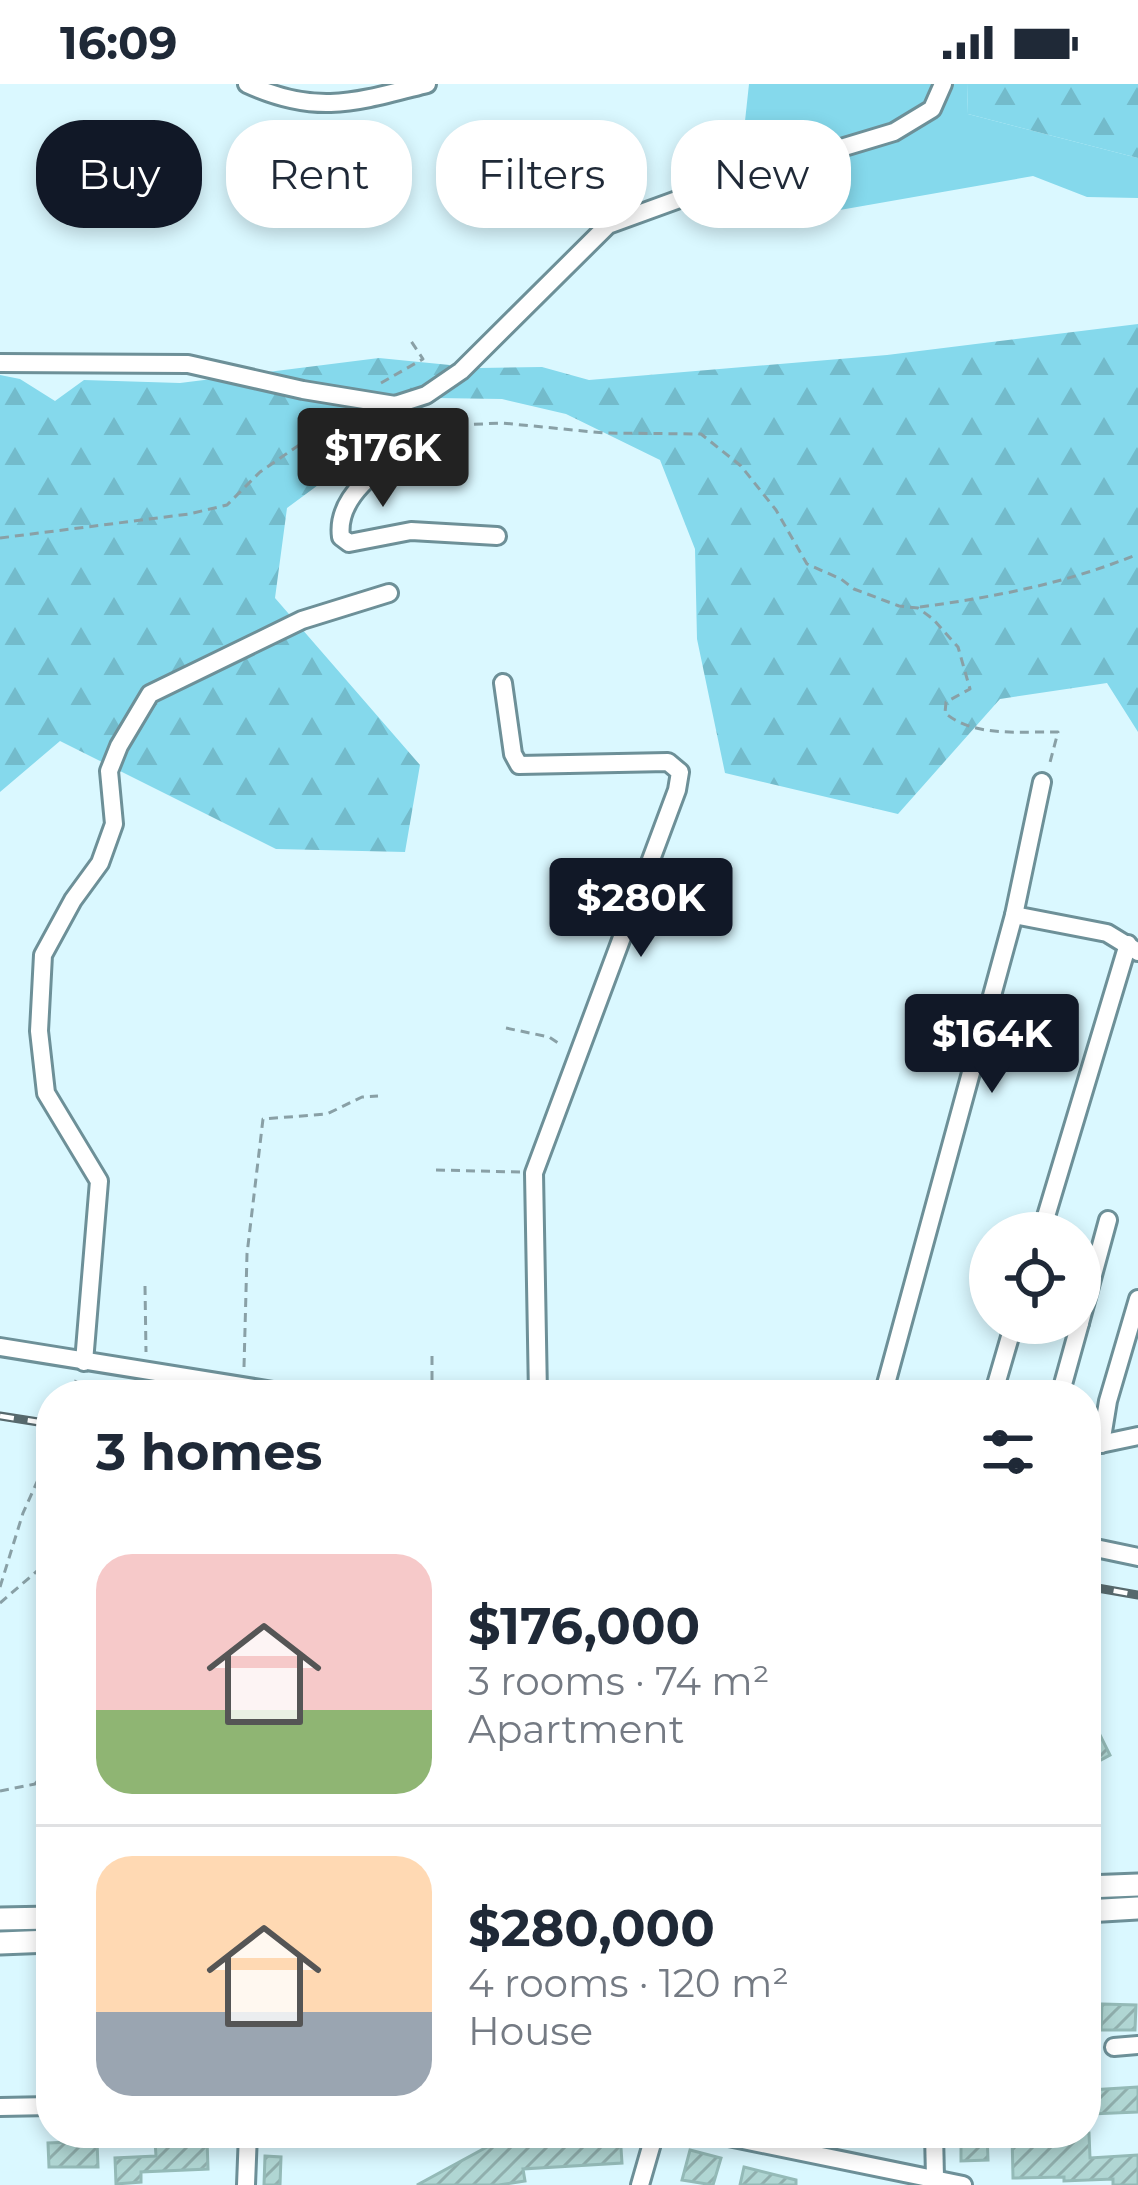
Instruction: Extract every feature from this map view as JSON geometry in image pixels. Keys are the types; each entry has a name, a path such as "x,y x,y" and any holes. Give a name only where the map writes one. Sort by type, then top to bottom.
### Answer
{"main road":[{"path":"1101,1886 1138,1885"},
{"path":"1101,1909 1138,1908"},
{"path":"0,1919 36,1918"},
{"path":"0,1942 36,1941"}],"street":[{"path":"247,84 282,100 336,106 427,84"},
{"path":"0,362 188,364 395,405 426,395 461,371 608,225 718,184 894,131 932,110 943,84"},
{"path":"439,427 365,478 343,511 341,537 349,543 411,530 497,536"},
{"path":"84,1362 98,1180 46,1093 39,1031 43,955 100,863 114,824 110,771 118,746 150,694 302,620 389,593"},
{"path":"503,683 513,754 519,765 668,762 680,772 534,1173 538,1380"},
{"path":"888,1380 1014,915 1042,782"},
{"path":"1014,915 1107,932 1133,948 1048,1212"},
{"path":"1101,1246 1108,1220"},
{"path":"1101,1423 1138,1299"},
{"path":"998,1380 1009,1344"},
{"path":"1064,1380 1074,1344"},
{"path":"0,1347 201,1380"},
{"path":"1101,1444 1138,1436"},
{"path":"1101,1549 1138,1557"},
{"path":"1114,2047 1138,2045"},
{"path":"0,2107 36,2106"},
{"path":"246,2185 247,2148"},
{"path":"640,2185 651,2148"},
{"path":"784,2148 963,2185"},
{"path":"934,2148 935,2178"}],"path":[{"path":"368,391 423,359 411,341"},
{"path":"0,538 227,505 260,472 302,443 318,419 335,410"},
{"path":"439,427 502,423 604,433 701,434 741,466 776,510 807,564 854,589 899,605 918,608 992,597 1091,573 1138,554"},
{"path":"918,608 958,647 968,670 970,688 946,702 945,713 959,724 986,731 1058,732 1042,782"},
{"path":"506,1028 549,1037 578,1056"},
{"path":"244,1380 247,1254 262,1119 327,1114 362,1097 379,1096"},
{"path":"436,1170 534,1173"},
{"path":"145,1286 146,1371"},
{"path":"432,1353 432,1380"},
{"path":"0,1587 36,1487"},
{"path":"0,1603 36,1572"},
{"path":"0,1792 36,1783"}],"green space":[{"path":"749,84 967,84 968,114 1138,158 1138,198 1087,197 1033,176 851,208 851,120 745,120"},
{"path":"967,84 1138,84 1138,158 968,114"},
{"path":"1138,324 1138,732 1107,683 1000,699 898,814 725,773 697,639 695,549 660,460 566,414 502,399 436,398 287,508 275,598 420,765 405,852 276,849 60,741 0,792 0,375 20,379 55,401 84,380 180,383 379,358 480,368 542,367 589,380 887,355"}],"building":[{"path":"1101,1737 1110,1755 1101,1760"},
{"path":"1102,2004 1136,2005 1135,2030 1101,2030"},
{"path":"1138,2087 1138,2112 1101,2114 1101,2089"},
{"path":"48,2148 97,2148 98,2167 49,2167"},
{"path":"155,2148 207,2148 208,2169 141,2172 141,2182 116,2184 115,2158 156,2156"},
{"path":"485,2148 621,2148 622,2163 523,2169 525,2181 417,2185"},
{"path":"961,2148 988,2148 988,2160 961,2161"},
{"path":"1012,2148 1090,2148 1090,2158 1138,2155 1138,2185 1113,2185 1113,2179 1013,2178"},
{"path":"690,2150 721,2158 713,2185 682,2180"},
{"path":"265,2156 281,2157 280,2185 264,2185"},
{"path":"744,2167 796,2180 796,2185 740,2185"}],"railway":[{"path":"0,1416 36,1422"},
{"path":"1101,1589 1138,1595"}]}
